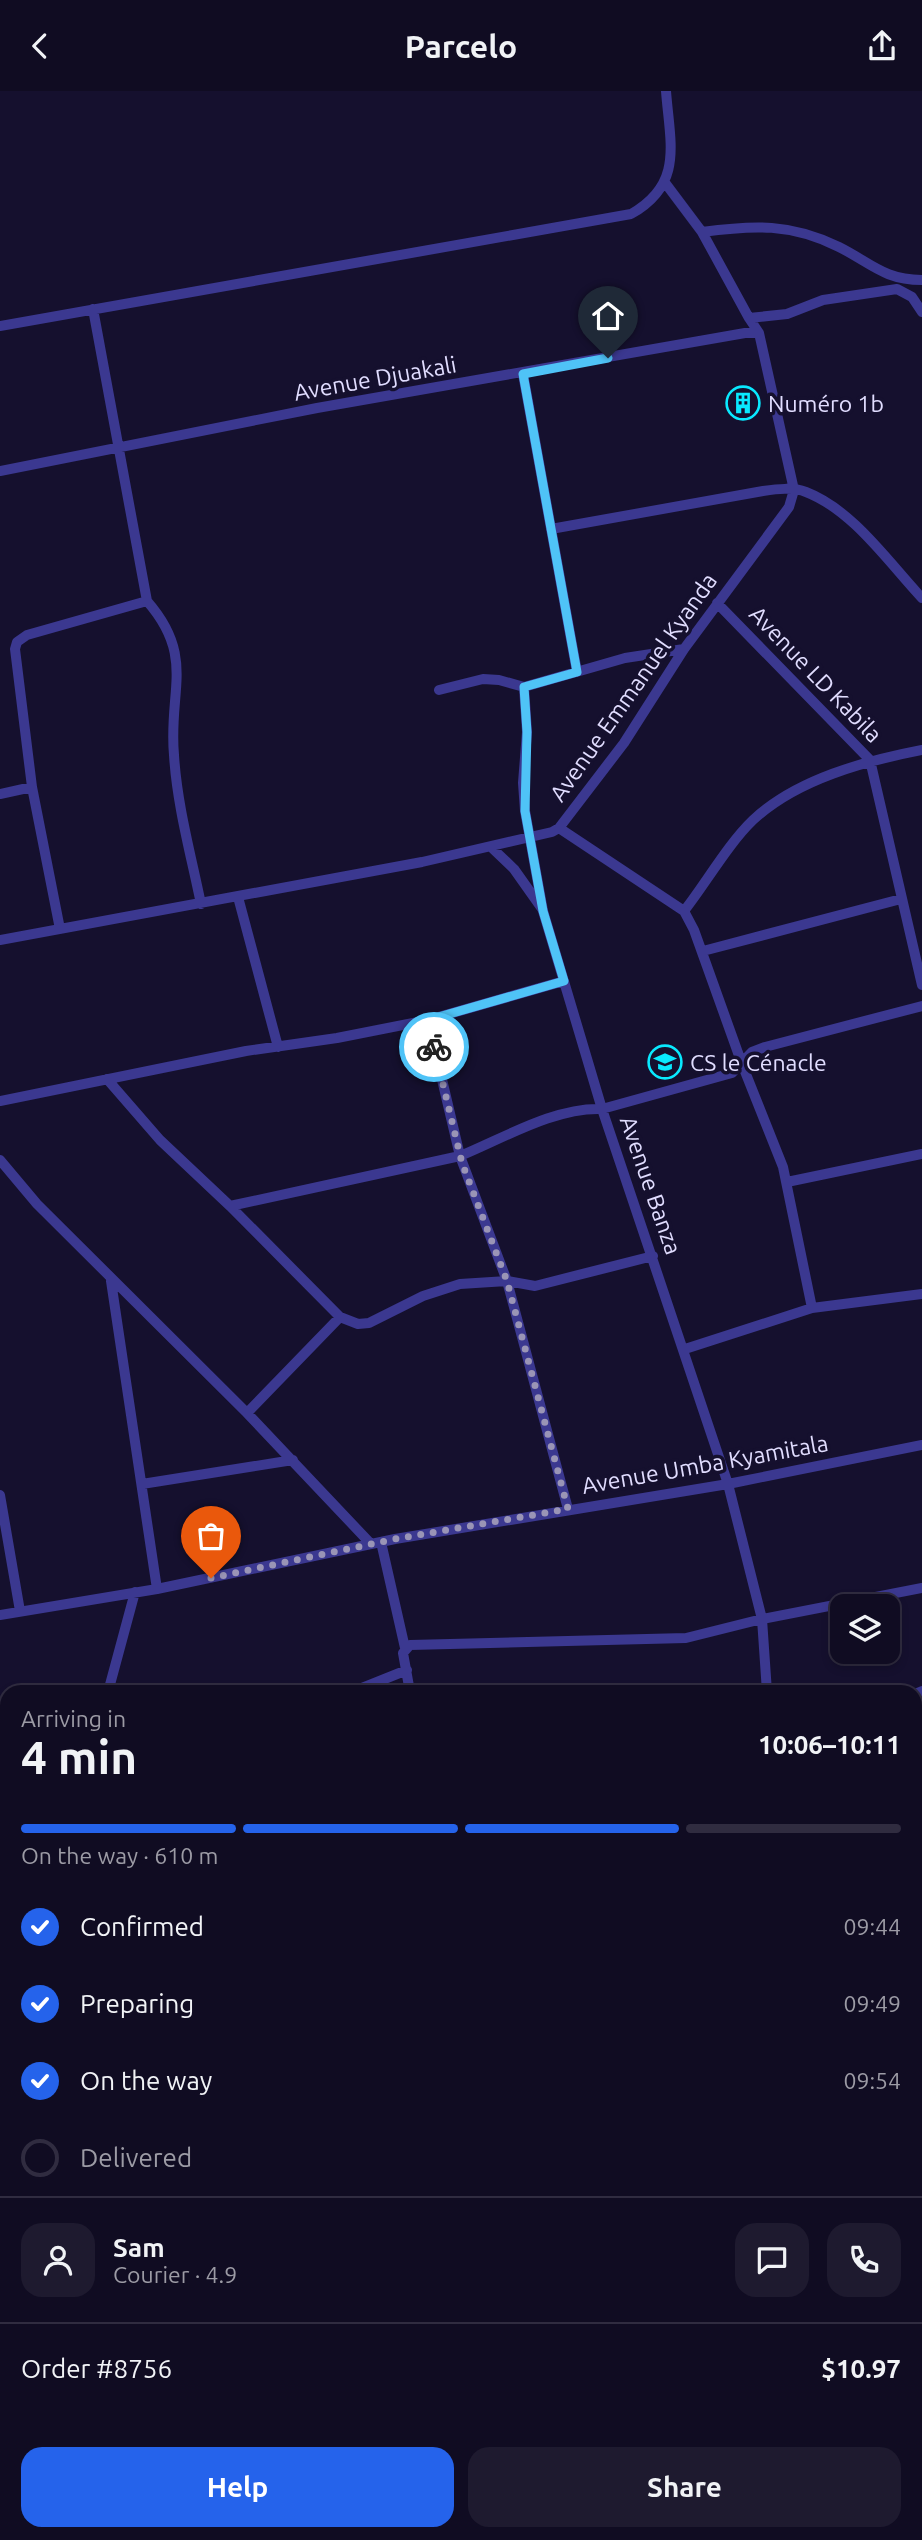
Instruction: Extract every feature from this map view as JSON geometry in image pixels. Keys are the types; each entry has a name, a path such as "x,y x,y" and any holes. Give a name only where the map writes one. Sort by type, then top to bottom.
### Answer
{"street":[{"path":"0,326 631,214 650,203 666,184 670,159 666,91"},
{"path":"666,184 702,232 759,333 794,490"},
{"path":"702,232 774,226 838,246 898,285 912,297 922,312"},
{"path":"749,318 787,314 823,300 922,280"},
{"path":"93,309 147,601 165,623 176,658 173,753 201,904"},
{"name":"Avenue Djuakali","path":"0,471 317,408 745,333 759,333"},
{"path":"523,374 577,672"},
{"path":"551,529 763,491 794,490 817,498 848,520 922,598"},
{"name":"Avenue Emmanuel Kyanda","path":"0,940 492,848 531,839 559,828 624,743 684,649 789,507 794,490"},
{"path":"60,929 32,787 15,659 18,642 27,635 147,601"},
{"name":"Avenue LD Kabila","path":"717,603 870,760 922,985"},
{"path":"439,690 483,680 499,680 524,687 625,658 684,649"},
{"name":"Avenue Banza","path":"524,687 527,732 523,783 543,911 603,1108 729,1483 762,1619 767,1685"},
{"path":"684,911 751,822 766,809 797,790 870,760 922,750"},
{"path":"0,794 32,787"},
{"path":"559,828 684,911 703,951 787,1182 812,1308"},
{"path":"492,848 514,869 543,911"},
{"path":"238,897 278,1047"},
{"path":"703,951 901,899"},
{"path":"0,1101 428,1020 564,981"},
{"path":"230,1206 460,1156 563,1114 586,1108 603,1108 732,1073 752,1052 765,1047 922,1006"},
{"path":"428,1020 460,1156 507,1281 568,1509"},
{"path":"107,1079 160,1140 348,1322 369,1323 423,1296 460,1284 507,1281 535,1286 653,1256"},
{"path":"787,1182 922,1154"},
{"path":"0,1160 37,1204 111,1281 376,1543 405,1648 409,1685"},
{"path":"111,1281 157,1589"},
{"path":"685,1349 812,1308 922,1294"},
{"path":"247,1413 340,1317"},
{"name":"Avenue Umba Kyamitala","path":"0,1615 157,1589 376,1543 729,1483 922,1445"},
{"path":"142,1484 293,1460"},
{"path":"0,1496 20,1611"},
{"path":"405,1648 410,1645 686,1638 762,1619 922,1588"},
{"path":"110,1685 135,1592"},
{"path":"370,1685 407,1671"}],"way so far":[{"path":"211,1578 395,1539 568,1509 507,1281 462,1163 434,1047"}],"place":[{"name":"Numéro 1b","path":"743,403"},
{"name":"CS le Cénacle","path":"665,1062"}],"route":[{"path":"434,1047 428,1020 564,981 543,911 525,811 523,783 527,732 524,687 577,672 523,374 608,358"}]}
